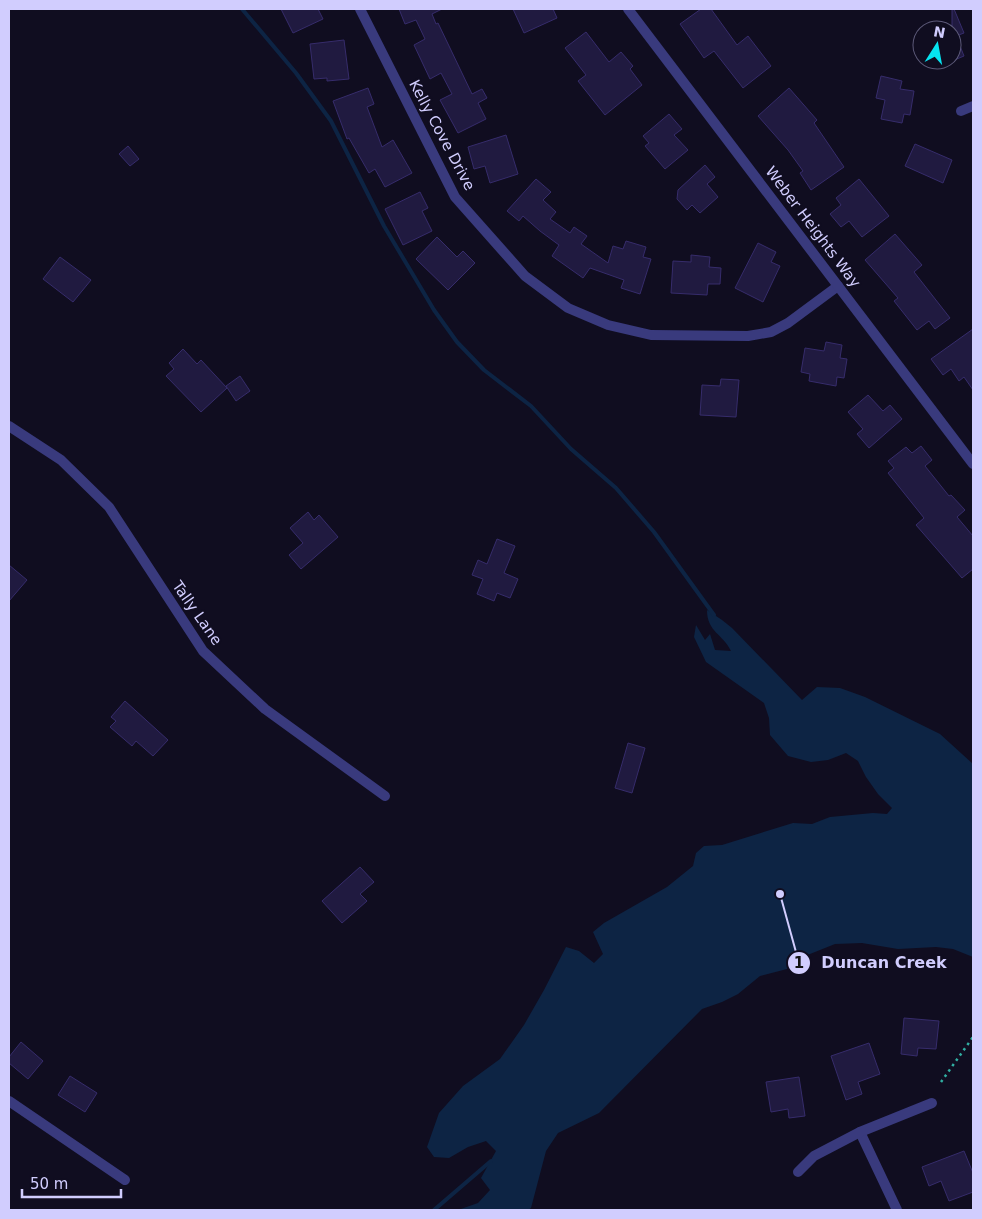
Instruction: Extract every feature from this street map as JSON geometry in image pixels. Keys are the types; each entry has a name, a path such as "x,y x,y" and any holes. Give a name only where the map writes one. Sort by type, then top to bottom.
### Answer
{"street":[{"name":"Kelly Cove Drive","path":"360,9 455,197 525,276 568,308 608,325 651,335 748,336 771,332 788,323 838,286"},
{"name":"Weber Heights Way","path":"628,9 973,464"},
{"path":"961,111 973,106"},
{"name":"Tally Lane","path":"9,426 61,460 109,507 203,651 266,710 385,796"},
{"path":"9,1101 125,1180"},
{"path":"798,1172 814,1156 860,1132 932,1103"},
{"path":"860,1132 897,1210"}],"path":[{"path":"942,1082 973,1037"}],"water":[{"path":"707,610 732,628 802,700 817,687 840,688 865,697 940,734 973,764 973,957 953,949 936,947 898,949 862,943 835,944 805,956 787,969 760,976 738,994 702,1009 599,1113 558,1133 546,1151 531,1208 528,1210 458,1210 478,1203 490,1190 481,1178 496,1151 486,1141 468,1147 449,1158 434,1157 427,1147 439,1113 463,1086 500,1059 524,1025 566,947 579,951 594,963 603,954 593,932 604,923 667,887 693,866 696,853 704,846 722,845 793,823 812,824 830,817 873,813 887,814 892,808 878,794 858,761 846,753 828,760 811,762 788,756 770,735 769,718 764,703 706,662 694,637 696,625 705,640 710,634 715,650 731,651 728,645 712,628"}],"building":[{"path":"281,9 318,9 323,19 293,33"},
{"path":"399,9 442,9 432,14 436,24 438,23 472,94 482,89 487,98 478,103 486,119 458,133 440,100 452,94 441,73 430,79 414,45 425,39 416,20 405,24"},
{"path":"513,9 553,9 557,18 524,33"},
{"path":"701,9 711,9 737,45 748,36 771,66 743,88 714,51 704,58 680,24"},
{"path":"952,9 954,9 959,20 952,20"},
{"path":"586,32 609,62 621,52 633,66 630,69 642,85 605,115 578,81 586,75 565,48"},
{"path":"344,40 349,79 327,81 327,78 314,79 310,44"},
{"path":"881,76 902,81 900,89 914,91 910,115 904,114 902,123 881,119 885,100 876,98"},
{"path":"368,88 374,104 367,107 382,147 393,140 412,173 385,187 375,169 369,173 349,138 347,139 333,101"},
{"path":"789,88 817,120 814,123 844,167 811,190 800,173 803,171 788,150 758,116"},
{"path":"669,114 682,129 674,135 688,150 665,169 645,146 649,143 643,136"},
{"path":"506,135 518,174 490,183 485,166 474,169 468,147"},
{"path":"915,144 952,160 943,183 905,166"},
{"path":"128,146 139,159 130,166 119,154"},
{"path":"705,165 715,177 707,184 718,197 700,213 692,205 687,210 677,199 678,190"},
{"path":"536,179 551,192 543,200 556,212 550,219 570,233 574,227 587,236 581,244 608,263 613,246 623,249 626,241 646,247 643,257 651,259 640,294 621,288 624,280 590,268 583,278 552,256 559,245 523,216 519,221 507,211"},
{"path":"859,179 889,216 862,237 849,221 841,227 830,214 841,205 836,198"},
{"path":"420,192 428,208 422,211 432,231 403,245 385,209"},
{"path":"895,234 922,265 914,272 950,318 935,329 929,321 917,330 894,301 898,298 865,260"},
{"path":"437,237 457,257 463,251 475,263 448,290 416,259"},
{"path":"758,243 776,252 771,262 780,266 763,302 735,288"},
{"path":"691,255 710,257 709,267 721,268 720,284 708,284 707,295 671,293 673,261 691,262"},
{"path":"60,257 91,280 73,302 43,279"},
{"path":"973,329 973,390 964,377 959,381 951,369 943,375 931,359"},
{"path":"826,342 842,345 840,358 847,359 844,378 837,377 836,386 809,381 810,374 801,372 805,348 824,351"},
{"path":"183,349 197,364 201,360 227,388 201,412 166,376 174,369 169,363"},
{"path":"240,376 250,391 236,401 226,386"},
{"path":"721,379 739,380 736,417 700,415 702,385 720,386"},
{"path":"868,395 883,411 890,405 902,419 869,448 857,434 863,429 848,412"},
{"path":"921,446 932,460 925,466 949,496 951,495 965,510 957,517 973,536 973,569 962,578 916,525 924,518 888,473 894,468 888,461 906,447 912,453"},
{"path":"308,512 314,520 319,515 338,537 301,569 289,555 303,543 290,528"},
{"path":"497,539 515,546 504,573 518,579 510,598 497,593 494,601 477,594 483,579 472,575 478,560 487,564"},
{"path":"9,565 27,580 9,601"},
{"path":"125,701 168,740 153,756 136,741 132,746 110,727 116,721 111,717"},
{"path":"628,743 645,748 632,793 615,788"},
{"path":"360,867 374,882 360,894 367,901 342,923 322,901"},
{"path":"904,1018 939,1021 936,1049 918,1048 917,1056 901,1054"},
{"path":"21,1042 43,1061 28,1079 9,1063 9,1057"},
{"path":"869,1043 880,1074 858,1082 862,1094 846,1100 831,1056"},
{"path":"70,1076 97,1093 85,1112 58,1095"},
{"path":"799,1077 805,1116 789,1118 788,1109 771,1112 766,1082"},
{"path":"964,1151 973,1173 973,1192 949,1201 941,1181 929,1186 922,1167"}],"waterway":[{"path":"242,9 296,73 331,121 384,226 434,310 457,342 484,370 531,406 571,449 616,488 654,532 714,615"},
{"path":"434,1210 491,1161"}],"place":[{"name":"Duncan Creek","path":"780,894"}]}
